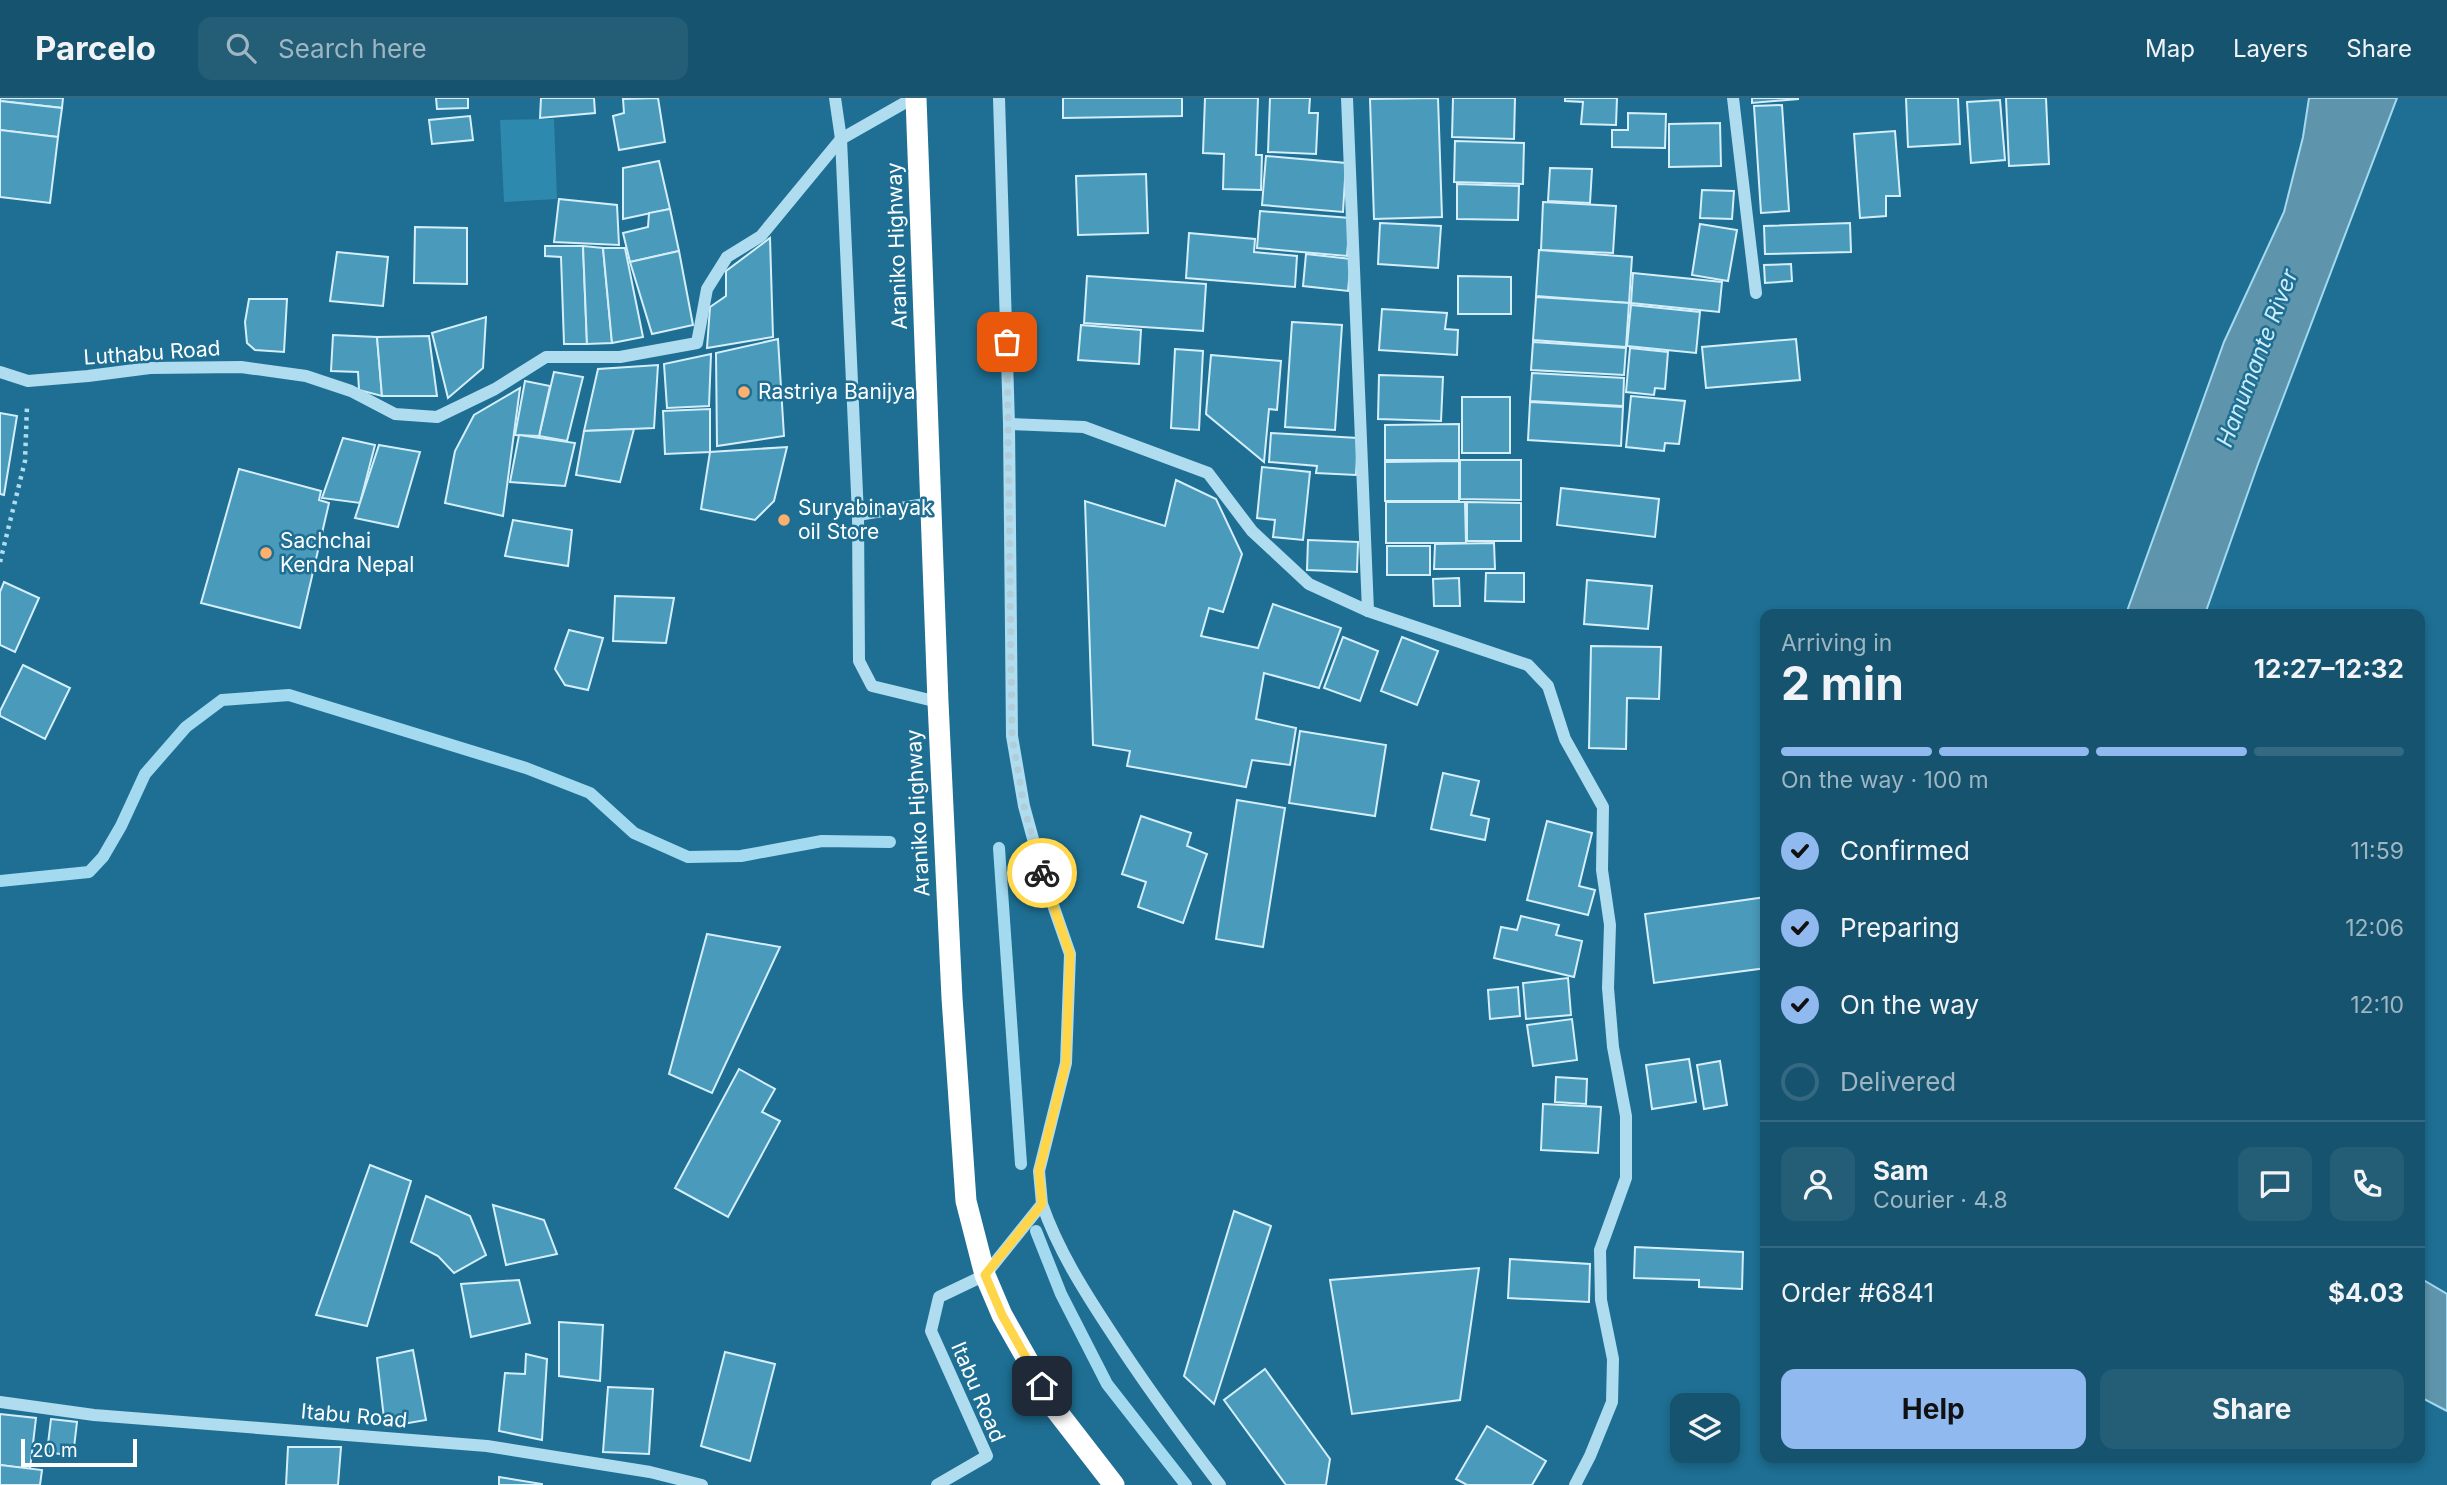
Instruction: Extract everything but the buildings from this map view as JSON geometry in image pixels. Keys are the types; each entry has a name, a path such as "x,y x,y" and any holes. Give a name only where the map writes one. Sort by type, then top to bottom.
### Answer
{"highway":[{"name":"Araniko Highway","path":"915,98 938,702 952,998 966,1201 985,1275 1002,1315 1056,1410 1115,1485"}],"street":[{"path":"835,98 841,139 858,515 859,661 872,686 938,702"},
{"name":"Luthabu Road","path":"0,372 28,381 150,368 241,367 306,376 351,391 395,414 438,417 495,389 545,357 620,357 697,342 708,289 727,257 761,236 841,139 915,98"},
{"path":"999,98 1009,424 1012,736 1024,806 1044,879 1070,954 1066,1063 1039,1171 1042,1204 1079,1284 1157,1402 1220,1485"},
{"path":"1347,98 1368,611"},
{"path":"1733,98 1756,293"},
{"path":"1009,424 1084,427 1208,473 1252,531 1309,584 1368,611 1528,665 1548,686 1564,739 1603,807 1602,870 1610,925 1608,988 1613,1047 1626,1116 1626,1178 1600,1250 1601,1300 1613,1359 1612,1402 1575,1485"},
{"path":"858,515 931,503"},
{"path":"985,1275 1042,1204"},
{"name":"Itabu Road","path":"937,1485 987,1456 931,1331 939,1297 985,1275"},
{"name":"Itabu Road","path":"0,1402 94,1415 487,1446 650,1472 702,1485"}],"path":[{"path":"0,562 25,461 28,381"}],"shaded area":[{"path":"554,119 557,199 504,202 500,120"}],"water":[{"name":"Hanumante River","path":"2309,98 2397,98 2258,464 2207,609 2128,609 2224,342 2284,212 2303,137"},
{"path":"2425,1281 2447,1294 2447,1411 2425,1400"}],"waterway":[{"path":"0,881 89,872 103,857 121,826 145,774 186,727 222,700 289,695 526,768 590,793 634,833 688,857 741,856 822,841 890,842"},
{"path":"999,848 1021,1164"},
{"path":"1036,1231 1061,1294 1107,1384 1186,1485"}],"way so far":[{"path":"1007,342 1012,736 1024,806 1042,873"}],"place":[{"name":"Rastriya Banijya","path":"744,392"},
{"name":"Suryabinayak oil Store","path":"784,520"},
{"name":"Sachchai Kendra Nepal","path":"266,553"}],"route":[{"path":"1042,873 1070,954 1066,1063 1039,1171 1042,1204 985,1275 1002,1315 1042,1386"}]}
